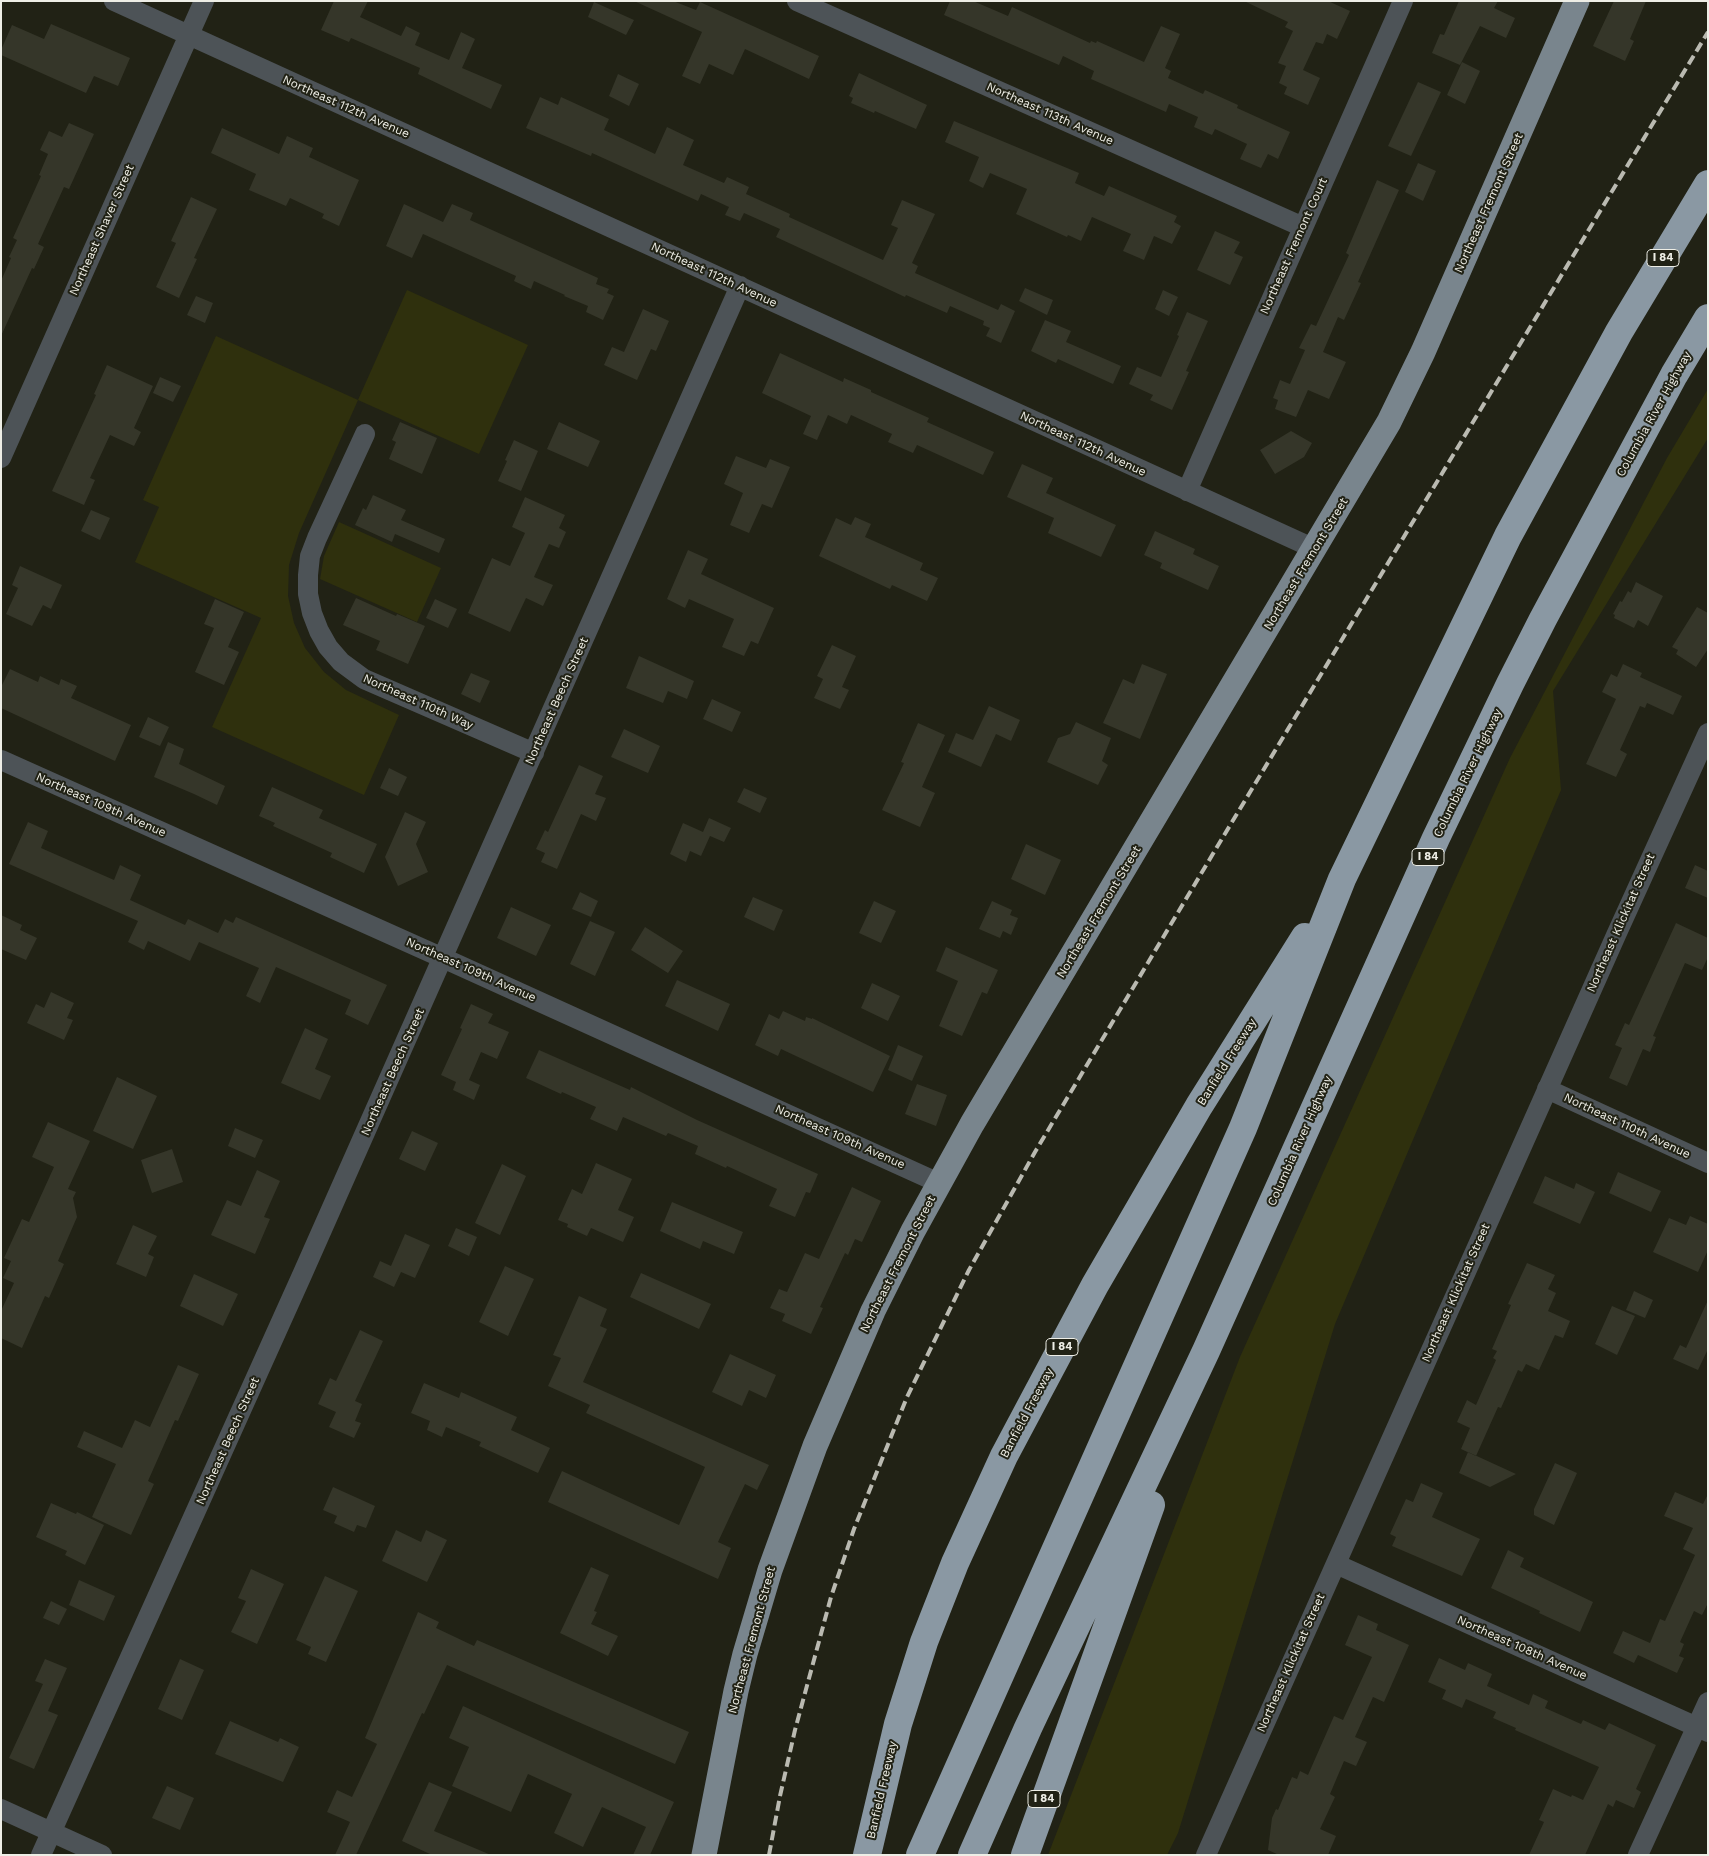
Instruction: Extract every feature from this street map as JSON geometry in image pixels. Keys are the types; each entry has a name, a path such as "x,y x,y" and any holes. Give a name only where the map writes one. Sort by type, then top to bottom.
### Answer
{"highway":[{"name":"I 84","path":"1342,879 1517,520 1623,325 1708,184"},
{"name":"Columbia River Highway","path":"1206,1351 1436,838 1510,684 1674,375 1708,318"},
{"name":"Banfield Freeway","path":"866,1855 898,1724 924,1642 955,1563 1004,1456 1095,1285 1199,1106 1342,879"},
{"path":"920,1855 1243,1128 1342,879"},
{"name":"I 84","path":"1025,1855 1206,1351"},
{"path":"972,1855 1028,1728 1206,1351"}],"main road":[{"name":"Northeast Fremont Street","path":"704,1855 745,1654 783,1532 815,1446 854,1354 913,1231 972,1124 1389,422 1416,367 1577,1"}],"street":[{"name":"Northeast 112th Avenue","path":"114,1 1314,549"},
{"name":"Northeast Shaver Street","path":"1,458 204,1"},
{"name":"Northeast 113th Avenue","path":"797,1 1303,227"},
{"name":"Northeast Fremont Court","path":"1186,491 1403,1"},
{"name":"Northeast Beech Street","path":"41,1855 147,1623 740,286"},
{"name":"Northeast 110th Way","path":"365,434 316,538 310,556 307,584 308,594 318,631 328,647 341,662 364,679 534,753"},
{"name":"Northeast Klickitat Street","path":"1206,1855 1547,1089 1708,733"},
{"name":"Northeast 109th Avenue","path":"1,760 939,1182"},
{"name":"Northeast 110th Avenue","path":"1547,1089 1708,1163"},
{"name":"Northeast 108th Avenue","path":"1336,1564 1702,1730"},
{"path":"1638,1855 1702,1730 1708,1702"},
{"path":"1,1810 102,1855"}],"shaded area":[{"path":"407,290 528,345 479,454 358,400"},
{"path":"216,336 358,400 299,533 289,565 288,596 294,623 305,648 324,672 346,690 399,715 364,795 212,727 261,618 135,562 159,507 143,500"},
{"path":"1708,389 1708,438 1553,691 1561,790 1335,1324 1178,1833 1167,1855 1048,1855 1240,1357 1510,758 1667,458"},
{"path":"339,522 441,568 417,622 320,579 324,556"}],"building":[{"path":"334,1 368,1 360,17 401,36 406,26 420,33 415,45 449,60 461,32 475,39 462,68 502,85 491,109 418,74 420,68 351,38 349,42 321,30"},
{"path":"634,1 673,1 696,10 700,2 819,56 809,79 745,49 733,75 709,64 700,84 682,76 702,32"},
{"path":"950,1 973,1 1008,16 1012,7 1090,43 1091,41 1096,43 1097,41 1144,62 1161,26 1180,34 1165,68 1171,71 1168,78 1203,94 1205,90 1238,105 1237,108 1290,132 1278,159 1268,154 1261,168 1240,159 1247,144 1215,129 1212,135 1194,127 1198,117 1169,104 1166,112 1091,79 1094,71 1063,56 1059,65 944,15"},
{"path":"1244,1 1328,1 1350,11 1337,39 1327,34 1323,44 1316,42 1303,70 1320,78 1308,105 1284,94 1287,87 1279,83 1286,66 1278,63 1293,31 1285,27 1288,22"},
{"path":"1459,1 1498,1 1494,8 1515,18 1506,38 1480,26 1460,65 1432,53 1440,34 1444,35"},
{"path":"1614,1 1646,1 1630,39 1634,41 1625,61 1593,46"},
{"path":"594,2 634,20 626,35 588,17"},
{"path":"51,24 130,58 118,86 94,76 86,93 1,55 1,50 12,25 44,39"},
{"path":"1462,62 1480,71 1465,104 1447,95"},
{"path":"859,73 927,105 916,129 851,103 853,98 849,96"},
{"path":"618,74 639,84 629,106 609,96"},
{"path":"1418,82 1441,92 1411,156 1388,146"},
{"path":"540,97 558,105 561,97 609,119 604,130 655,154 667,127 694,140 683,165 724,183 727,177 749,187 746,194 790,214 789,217 883,260 898,228 891,225 902,200 935,214 912,263 918,266 915,273 998,310 1001,304 1015,311 1001,343 986,336 990,328 983,325 984,321 950,306 947,313 906,295 905,297 776,237 780,229 744,213 740,221 725,215 729,207 701,194 698,201 592,153 591,156 526,128"},
{"path":"954,121 1079,173 1075,183 1104,196 1109,186 1177,216 1174,222 1181,226 1172,244 1154,236 1144,260 1123,251 1131,234 1092,217 1081,241 1068,235 1067,237 1016,214 1027,189 990,173 983,188 969,181 979,157 945,142"},
{"path":"69,123 94,134 69,189 64,187 38,244 44,247 34,269 32,268 1,336 1,281 17,240 13,238 41,176 39,175 48,154 40,150 49,131 62,137"},
{"path":"222,128 279,154 287,136 313,148 309,157 359,180 339,226 322,218 324,214 290,198 286,206 249,190 256,174 211,153"},
{"path":"1418,163 1436,171 1423,201 1405,192"},
{"path":"1377,180 1399,190 1358,282 1361,283 1344,320 1338,317 1323,352 1346,362 1329,399 1308,390 1296,417 1275,409 1278,400 1273,398 1280,380 1290,384 1305,350 1299,348 1311,324 1316,326 1349,255 1346,253"},
{"path":"191,197 217,209 194,258 197,259 179,298 156,287 176,243 171,241"},
{"path":"404,204 443,222 452,204 473,213 470,220 598,278 596,284 609,289 607,293 614,296 603,320 586,312 588,306 565,295 534,281 531,289 514,281 516,276 423,234 412,258 386,246"},
{"path":"1215,231 1240,242 1234,253 1243,257 1230,285 1197,270"},
{"path":"1025,288 1053,300 1047,315 1019,301"},
{"path":"1163,290 1178,297 1169,316 1155,309"},
{"path":"196,296 213,303 205,323 187,315"},
{"path":"643,309 669,321 656,351 651,349 637,380 604,365 612,347 624,352"},
{"path":"1187,312 1208,321 1186,371 1189,372 1172,410 1150,400 1153,395 1129,384 1137,367 1161,377"},
{"path":"1045,320 1071,331 1066,342 1121,366 1113,384 1058,359 1056,363 1031,351"},
{"path":"780,353 843,382 844,378 871,390 871,392 929,418 927,422 994,452 983,475 917,445 913,453 888,442 892,434 851,415 847,424 828,415 817,440 803,434 811,416 762,393"},
{"path":"107,365 153,386 134,428 141,432 134,446 110,435 90,478 95,480 84,505 52,491 96,395 94,394"},
{"path":"160,377 181,386 173,402 153,393"},
{"path":"400,422 437,438 422,474 389,459 396,442 392,440"},
{"path":"559,422 600,441 588,467 547,449"},
{"path":"1291,431 1312,443 1304,457 1275,474 1260,450"},
{"path":"514,440 538,451 521,491 498,481"},
{"path":"736,456 766,468 770,459 790,467 772,508 762,504 749,533 730,525 743,493 724,484"},
{"path":"1022,464 1053,478 1046,493 1116,525 1101,557 1048,533 1054,518 1007,497"},
{"path":"373,495 406,510 401,520 445,539 439,553 395,534 392,542 355,525 363,508 366,510"},
{"path":"525,497 565,515 559,528 566,532 559,548 549,544 534,577 553,585 543,606 526,598 510,632 468,613 492,558 510,566 525,533 512,527"},
{"path":"91,510 110,518 100,540 81,531"},
{"path":"855,517 871,524 865,537 923,563 920,570 938,578 927,601 892,585 890,589 819,556 836,518 851,525"},
{"path":"1155,531 1195,549 1193,554 1219,566 1208,590 1160,568 1162,563 1144,555"},
{"path":"688,550 708,559 701,574 774,608 758,644 751,641 744,656 722,647 734,619 689,599 685,608 667,599"},
{"path":"20,566 62,585 51,609 43,605 32,626 6,614 18,588 12,585"},
{"path":"1636,582 1663,596 1648,626 1638,620 1634,628 1614,618 1615,615 1613,614 1628,591 1631,593"},
{"path":"356,598 396,616 397,614 425,626 408,664 376,650 380,641 343,625"},
{"path":"215,599 244,612 228,647 239,652 224,685 195,672 214,628 204,624"},
{"path":"435,599 457,609 448,628 426,618"},
{"path":"1697,607 1708,613 1708,649 1696,667 1676,654 1678,650 1672,647"},
{"path":"832,645 856,656 842,687 849,690 840,709 814,698 823,679 817,676"},
{"path":"639,656 694,681 687,699 668,691 663,703 626,688"},
{"path":"1142,664 1167,674 1140,739 1103,723 1123,679 1134,684"},
{"path":"1623,664 1642,673 1640,677 1682,696 1673,715 1647,703 1645,708 1640,706 1620,750 1627,754 1616,777 1586,764 1616,699 1602,692 1611,674 1617,677"},
{"path":"10,669 38,682 40,676 59,685 61,679 77,686 71,698 131,725 115,761 1,708 1,687"},
{"path":"471,673 490,681 480,703 461,694"},
{"path":"712,699 741,712 732,732 703,719"},
{"path":"989,706 1020,720 1011,741 996,734 981,767 948,752 956,733 973,740"},
{"path":"148,717 169,727 160,746 139,737"},
{"path":"1076,722 1111,738 1102,761 1108,765 1098,785 1047,762 1058,738 1070,734"},
{"path":"918,723 945,735 922,787 935,793 920,827 882,810 904,763 901,762"},
{"path":"624,729 660,746 648,773 611,757"},
{"path":"168,742 184,749 179,764 225,786 217,805 154,777"},
{"path":"579,765 603,776 595,794 606,798 596,821 581,814 557,869 541,862 545,853 536,849 545,830 548,832"},
{"path":"389,768 407,777 398,796 380,788"},
{"path":"272,787 323,810 319,818 377,844 364,873 330,857 332,853 273,826 275,823 259,816"},
{"path":"744,788 767,798 760,813 737,802"},
{"path":"405,812 426,822 416,844 428,872 398,886 385,857"},
{"path":"709,818 731,828 724,842 710,836 701,856 690,851 686,862 670,854 683,823 703,832"},
{"path":"28,822 48,831 41,848 114,880 120,865 141,875 130,900 185,925 188,919 218,933 225,919 233,923 236,917 387,985 368,1025 345,1014 351,1000 276,967 260,1003 246,996 259,968 199,942 190,961 148,941 144,950 128,942 138,921 9,864"},
{"path":"1026,844 1061,860 1045,895 1011,879"},
{"path":"1695,865 1708,871 1708,898 1685,888"},
{"path":"580,892 598,901 591,917 572,909"},
{"path":"753,897 783,910 774,931 744,917"},
{"path":"874,901 896,911 881,943 859,933"},
{"path":"992,901 1012,910 1010,915 1018,918 1011,935 1003,931 1000,938 979,929"},
{"path":"511,907 551,925 536,956 497,938"},
{"path":"1,915 22,925 20,930 37,938 26,960 1,949"},
{"path":"590,921 615,932 595,976 570,964"},
{"path":"1676,923 1708,938 1708,957 1702,970 1685,963 1653,1036 1656,1037 1650,1052 1643,1049 1627,1086 1609,1078 1622,1048 1615,1045 1625,1023 1629,1025"},
{"path":"645,927 683,951 668,973 631,950"},
{"path":"946,947 998,970 987,994 982,992 962,1036 939,1026 958,981 936,971"},
{"path":"677,980 730,1004 718,1031 665,1006"},
{"path":"872,983 900,996 888,1021 861,1008"},
{"path":"51,992 74,1003 67,1018 73,1020 64,1040 27,1023 36,1004 44,1008"},
{"path":"471,1004 493,1014 488,1023 509,1032 497,1059 481,1052 469,1080 480,1085 474,1100 453,1090 456,1082 441,1075"},
{"path":"783,1011 805,1021 806,1017 812,1018 890,1056 873,1092 781,1049 778,1056 755,1045 769,1014 779,1019"},
{"path":"305,1028 328,1039 315,1069 331,1076 320,1100 281,1083"},
{"path":"898,1045 923,1056 912,1081 888,1070"},
{"path":"539,1050 630,1090 631,1087 697,1120 818,1174 810,1193 806,1192 795,1217 769,1206 777,1189 727,1166 726,1168 695,1154 698,1146 668,1133 666,1136 623,1117 617,1131 590,1119 596,1107 526,1078"},
{"path":"117,1077 157,1096 133,1149 93,1131"},
{"path":"917,1084 947,1095 936,1126 905,1114"},
{"path":"48,1122 90,1141 68,1189 76,1192 73,1198 77,1217 58,1261 64,1264 49,1298 45,1296 22,1348 1,1338 1,1311 14,1283 3,1278 11,1261 4,1258 22,1219 29,1222 54,1167 32,1157"},
{"path":"235,1128 263,1140 255,1158 228,1146"},
{"path":"412,1131 438,1143 425,1171 399,1159"},
{"path":"172,1149 183,1182 152,1193 141,1160"},
{"path":"596,1163 632,1179 618,1210 634,1217 623,1242 591,1228 587,1236 567,1227 568,1224 558,1220 572,1189 582,1194"},
{"path":"502,1164 526,1176 500,1235 475,1223"},
{"path":"257,1170 280,1181 264,1217 270,1219 255,1254 211,1235 227,1200 241,1206"},
{"path":"1618,1172 1661,1191 1651,1212 1609,1193"},
{"path":"1545,1176 1574,1189 1576,1183 1595,1192 1580,1224 1533,1203"},
{"path":"852,1187 881,1201 862,1242 855,1239 848,1255 845,1253 820,1307 823,1308 811,1334 782,1321 785,1314 770,1308 779,1289 787,1292 805,1253 819,1259"},
{"path":"672,1202 743,1232 734,1254 703,1241 700,1249 660,1231"},
{"path":"1690,1216 1708,1224 1708,1250 1698,1272 1653,1252 1669,1218 1686,1225"},
{"path":"133,1225 157,1236 148,1254 154,1257 146,1277 116,1264"},
{"path":"456,1228 477,1237 469,1256 448,1246"},
{"path":"405,1234 430,1245 415,1278 401,1272 394,1287 373,1277 380,1261 391,1266"},
{"path":"1527,1263 1555,1275 1548,1289 1556,1293 1548,1311 1570,1321 1563,1338 1555,1335 1539,1370 1526,1364 1522,1372 1518,1370 1501,1408 1498,1407 1476,1456 1461,1449 1470,1428 1457,1422 1467,1400 1476,1405 1496,1360 1493,1358 1497,1351 1492,1349 1511,1305 1508,1304"},
{"path":"505,1266 534,1279 508,1336 479,1322"},
{"path":"641,1273 711,1304 699,1329 630,1297"},
{"path":"194,1274 238,1294 223,1326 180,1306"},
{"path":"1634,1291 1653,1300 1645,1318 1626,1310"},
{"path":"579,1296 607,1309 600,1326 607,1329 583,1382 769,1465 757,1490 745,1484 718,1542 731,1548 718,1579 548,1502 562,1471 679,1525 705,1467 586,1413 590,1405 548,1386 561,1358 553,1355"},
{"path":"1708,1300 1708,1349 1698,1370 1673,1359 1680,1345 1686,1348"},
{"path":"1612,1306 1635,1316 1617,1355 1595,1344"},
{"path":"360,1330 383,1341 355,1401 362,1404 355,1421 361,1423 354,1438 329,1427 336,1412 318,1404 330,1378 336,1381"},
{"path":"730,1354 776,1375 766,1398 749,1390 742,1406 712,1392"},
{"path":"178,1365 199,1374 178,1421 175,1420 148,1481 154,1484 131,1535 92,1517 116,1464 77,1447 84,1431 122,1448 135,1420 150,1427"},
{"path":"424,1383 459,1398 461,1392 517,1417 511,1430 550,1448 538,1473 479,1446 481,1442 446,1427 442,1437 427,1430 430,1421 411,1413"},
{"path":"1468,1452 1516,1474 1490,1487 1459,1473"},
{"path":"1555,1463 1577,1473 1554,1525 1534,1515 1534,1509"},
{"path":"1421,1483 1443,1493 1432,1517 1480,1539 1462,1576 1392,1546 1396,1537 1390,1534 1406,1499 1413,1502"},
{"path":"333,1487 375,1506 366,1528 357,1525 354,1532 334,1523 337,1516 323,1510"},
{"path":"1675,1492 1703,1504 1708,1494 1708,1603 1702,1615 1694,1611 1680,1642 1684,1644 1679,1656 1684,1658 1677,1673 1638,1655 1634,1663 1613,1653 1623,1631 1650,1643 1660,1619 1665,1621 1695,1555 1683,1549 1693,1528 1664,1516"},
{"path":"51,1503 76,1514 77,1512 104,1525 85,1565 65,1555 67,1551 36,1537"},
{"path":"396,1530 421,1542 426,1530 447,1540 427,1582 382,1561"},
{"path":"1508,1550 1524,1558 1520,1567 1593,1602 1580,1632 1491,1588"},
{"path":"591,1567 609,1575 594,1611 597,1612 591,1624 618,1636 608,1656 560,1633"},
{"path":"251,1569 284,1584 257,1644 231,1632 246,1601 238,1598"},
{"path":"325,1576 358,1591 326,1662 308,1654 311,1647 296,1640"},
{"path":"79,1580 115,1596 104,1621 69,1605"},
{"path":"51,1601 67,1609 59,1625 43,1618"},
{"path":"418,1612 439,1622 436,1628 474,1646 477,1640 689,1732 675,1764 447,1665 424,1714 422,1713 356,1855 335,1855 350,1822 327,1812 337,1790 352,1797 377,1744 365,1738"},
{"path":"1358,1615 1378,1624 1376,1630 1409,1645 1384,1702 1373,1697 1355,1737 1367,1742 1356,1766 1344,1761 1330,1794 1335,1797 1320,1829 1336,1836 1328,1855 1279,1855 1268,1850 1272,1818 1276,1809 1278,1810 1292,1777 1297,1779 1300,1771 1308,1775 1334,1716 1343,1720 1372,1657 1345,1645"},
{"path":"1439,1658 1465,1670 1468,1663 1492,1674 1487,1686 1529,1705 1533,1694 1548,1701 1545,1708 1581,1724 1583,1720 1605,1730 1609,1723 1656,1745 1636,1789 1641,1792 1634,1808 1616,1800 1613,1807 1608,1804 1585,1855 1529,1855 1544,1822 1539,1820 1553,1789 1583,1800 1599,1767 1515,1730 1516,1728 1493,1718 1496,1712 1466,1699 1462,1708 1442,1699 1446,1690 1428,1682"},
{"path":"45,1659 67,1668 48,1711 58,1715 34,1769 9,1758 43,1684 35,1681"},
{"path":"180,1659 204,1670 182,1720 158,1709"},
{"path":"463,1706 674,1802 650,1855 633,1855 646,1827 602,1807 583,1847 554,1833 572,1794 528,1774 511,1812 452,1786 469,1747 449,1738"},
{"path":"230,1721 278,1742 280,1738 299,1747 283,1782 215,1754"},
{"path":"429,1782 452,1792 434,1831 491,1855 432,1855 402,1841"},
{"path":"167,1786 194,1798 180,1830 152,1818"}],"railway":[{"path":"769,1855 795,1730 831,1597 854,1529 907,1397 969,1270 1035,1152 1220,842 1708,32"}]}
